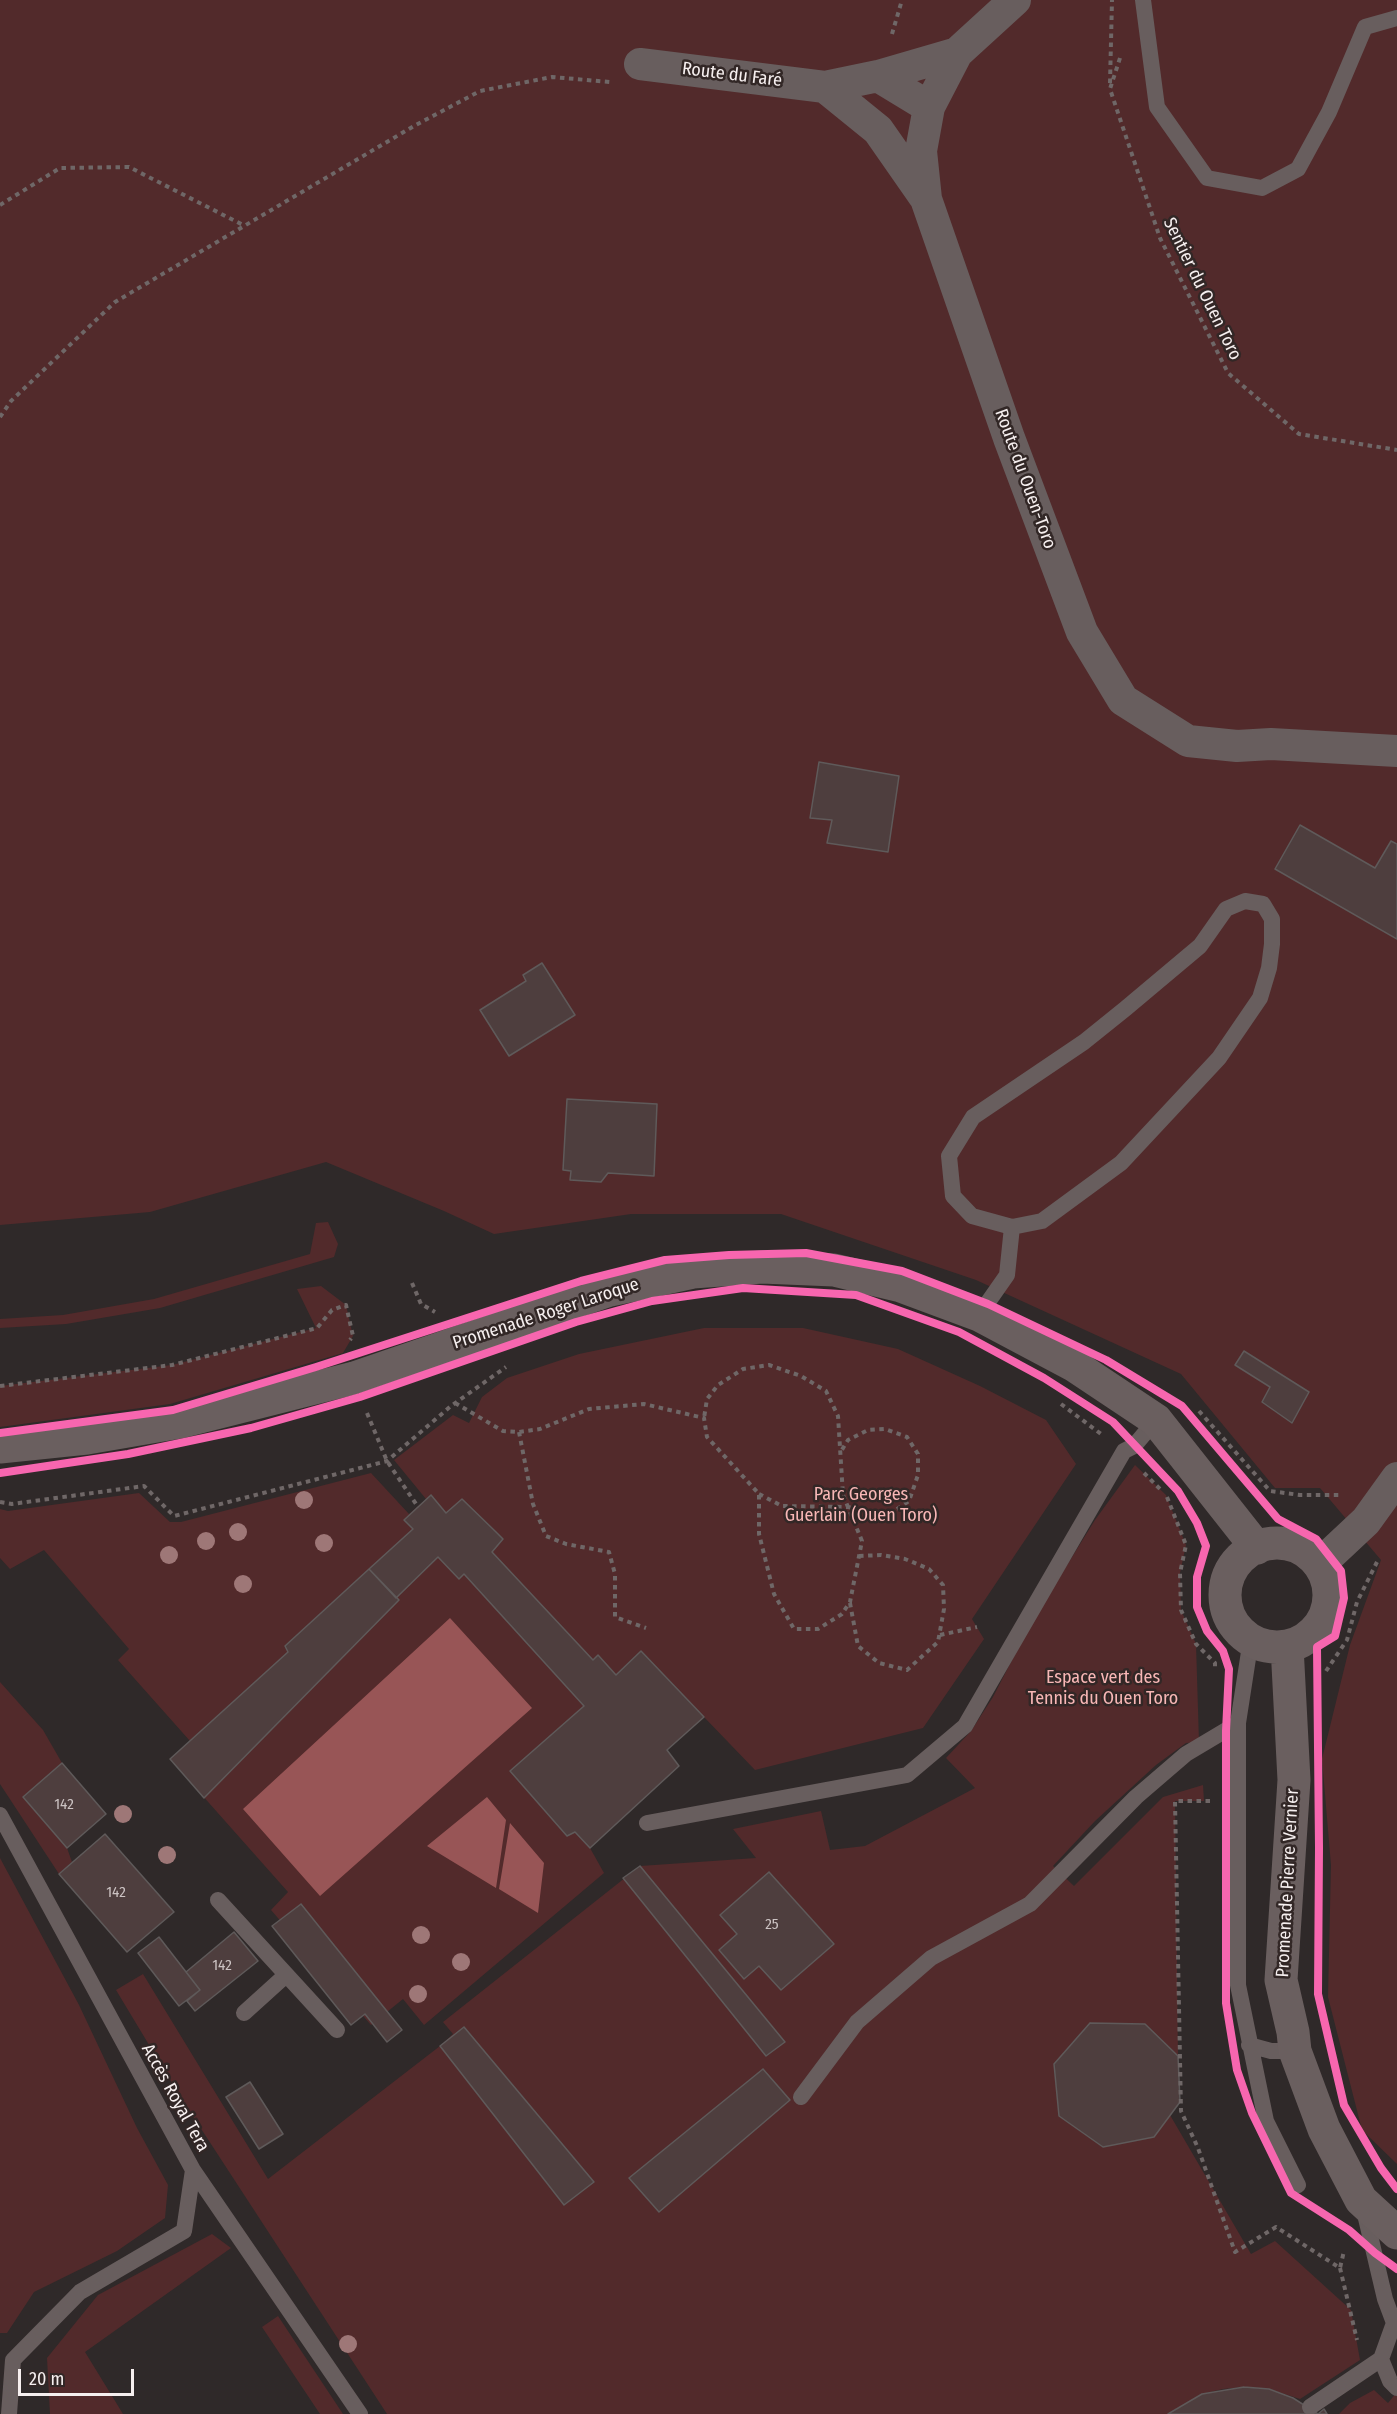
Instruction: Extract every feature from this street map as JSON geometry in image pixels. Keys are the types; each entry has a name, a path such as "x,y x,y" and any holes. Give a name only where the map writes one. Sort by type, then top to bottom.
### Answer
{"main road":[{"name":"Promenade Roger Laroque","path":"0,1448 87,1438 180,1422 354,1378 610,1290 693,1272 762,1267 834,1270 901,1286 979,1315 1075,1366 1156,1420 1257,1548"},
{"path":"1270,1543 1293,1545 1313,1557 1319,1565 1326,1575 1330,1598 1323,1620 1308,1637 1287,1646 1263,1645 1242,1633 1228,1614 1225,1591 1232,1568 1249,1551 1270,1543"},
{"name":"Promenade Pierre Vernier","path":"1287,1646 1294,1780 1281,1980 1295,2051 1324,2129 1361,2200 1397,2233"}],"street":[{"name":"Route du Ouen-Toro","path":"1015,0 957,53 929,107 921,151 926,199 1009,438 1082,632 1123,700 1188,741 1237,746 1271,744 1397,751"},
{"name":"Route du Faré","path":"640,64 825,87 878,76 957,53"},
{"path":"878,76 929,107"},
{"path":"825,87 878,130 926,199"},
{"path":"1319,1565 1366,1521 1397,1478"}],"lane":[{"path":"1143,0 1157,107 1207,178 1262,188 1298,169 1329,112 1365,27 1397,18"},
{"path":"1245,901 1263,904 1272,919 1269,968 1260,998 1219,1058 1121,1163 1042,1221 1012,1227 972,1216 953,1196 949,1156 973,1117 1084,1042 1125,1009 1200,946 1226,909 1245,901"},
{"path":"979,1315 1007,1275 1012,1227"},
{"path":"647,1823 907,1775 965,1726 1124,1451 1134,1446 1156,1420"},
{"path":"1251,1639 1238,1723 1238,1985 1266,2121 1298,2185"},
{"path":"801,2097 857,2022 931,1958 1030,1904 1136,1797 1186,1754 1238,1723"},
{"name":"Accès Royal Tera","path":"0,1815 193,2170 184,2232 80,2292 13,2360 9,2414"},
{"path":"218,1900 337,2030"},
{"path":"244,2013 286,1975"},
{"path":"1249,2045 1271,2051 1295,2051"},
{"path":"193,2170 360,2414"},
{"path":"1310,2407 1381,2360 1394,2323 1385,2299 1361,2200"},
{"path":"1381,2360 1390,2381 1397,2388"}],"path":[{"path":"1110,89 1121,55"},
{"path":"0,417 11,401 115,302 414,126 480,91 552,77 613,83 640,64"},
{"path":"0,205 60,168 129,167 246,226"},
{"path":"0,1386 172,1365 317,1328 332,1310 346,1305"},
{"path":"0,1502 12,1504 144,1486 174,1516 387,1461 455,1403 509,1365"},
{"path":"840,1454 848,1440 868,1430 885,1429 907,1437 918,1454 918,1475 909,1501 887,1516 848,1507 782,1506 759,1494 707,1437 704,1418 707,1399 718,1384 743,1369 769,1365 801,1376 826,1391 838,1416 840,1454 843,1495 848,1507 862,1541 859,1556 850,1602 858,1646 879,1663 907,1670 938,1642 944,1609 943,1585 929,1569 905,1559 881,1555 859,1556"},
{"path":"1054,1399 1124,1451 1166,1495 1186,1545 1180,1573 1181,1610 1196,1644 1215,1664 1215,1675"},
{"path":"455,1403 503,1431 519,1432 540,1429 589,1409 644,1404 704,1418"},
{"path":"365,1407 387,1461 418,1507"},
{"path":"519,1432 533,1504 546,1536 566,1545 609,1552 615,1574 615,1617 645,1628"},
{"path":"759,1494 759,1534 774,1594 794,1629 818,1629 842,1614 850,1602"},
{"path":"1326,1677 1326,1669 1347,1640 1357,1602 1382,1551"},
{"path":"940,1635 977,1627"},
{"path":"1215,1797 1215,1801 1175,1801 1181,2111 1198,2148 1235,2252"}],"green space":[{"path":"0,0 1397,0 1397,2164 1362,2130 1328,1997 1331,1865 1322,1759 1350,1645 1381,1560 1320,1488 1275,1488 1181,1374 976,1280 781,1214 631,1214 494,1234 326,1162 150,1212 0,1225"},
{"path":"328,1222 338,1244 334,1257 160,1308 66,1324 0,1328 0,1319 63,1315 154,1299 310,1254 316,1223"},
{"path":"321,1286 346,1305 353,1336 343,1353 170,1404 0,1427 0,1386 172,1365 316,1328 297,1289"},
{"name":"Parc Georges Guerlain (Ouen Toro)","path":"704,1328 803,1328 898,1349 980,1386 1046,1420 1076,1464 972,1619 984,1639 923,1728 755,1770 704,1717 667,1750 679,1766 590,1848 604,1873 424,2025 403,1999 371,2025 271,1910 288,1892 170,1759 190,1741 118,1660 129,1649 44,1550 10,1569 0,1558 0,1509 8,1511 139,1493 170,1522 181,1522 371,1473 409,1514 426,1499 394,1460 453,1415 469,1423 482,1397 507,1378 579,1354"},
{"name":"Espace vert des Tennis du Ouen Toro","path":"1135,1465 1166,1495 1186,1545 1180,1573 1181,1610 1196,1644 1199,1742 1186,1743 1156,1765 1095,1821 1053,1866 1074,1886 1163,1797 1203,1785 1204,1801 1175,1801 1178,2056 1145,2024 1090,2023 1054,2064 1059,2116 1103,2147 1154,2137 1170,2115 1251,2254 1275,2241 1351,2310 1360,2360 1300,2399 1269,2389 1244,2387 1223,2389 1202,2394 1168,2414 387,2414 181,2098 116,1990 143,1974 268,2179 440,2046 453,2034 443,2022 640,1866 756,1858 733,1829 821,1811 830,1850 865,1846 975,1788 946,1758 971,1731 993,1697 1031,1623 1095,1520"},
{"path":"0,1682 43,1730 62,1763 23,1797 67,1848 72,1862 59,1874 0,1784"},
{"path":"0,1858 79,2005 137,2128 168,2185 165,2218 117,2251 34,2292 7,2333 0,2333"},
{"path":"212,2234 231,2248 85,2352 123,2414 50,2414 47,2358 98,2295"},
{"path":"278,2316 343,2414 320,2414 262,2327"},
{"path":"1374,2390 1388,2403 1397,2392 1397,2414 1339,2414 1350,2403"}],"shaded area":[{"path":"450,1618 532,1708 320,1896 243,1809"},
{"path":"487,1797 506,1820 496,1888 427,1846"},
{"path":"510,1823 544,1863 538,1913 499,1889"}],"building":[{"path":"819,762 899,776 888,852 827,843 832,820 810,818"},
{"path":"1300,825 1375,868 1391,841 1397,844 1397,939 1275,869"},
{"path":"542,963 575,1015 509,1056 480,1010 526,981 523,975"},
{"path":"567,1099 657,1104 654,1176 608,1173 601,1182 570,1180 571,1171 563,1170"},
{"path":"1244,1351 1309,1392 1292,1423 1262,1402 1270,1387 1235,1365"},
{"path":"431,1495 446,1513 462,1499 503,1539 492,1552 593,1660 598,1655 616,1675 641,1651 704,1717 667,1750 679,1766 590,1848 575,1832 567,1836 510,1771 584,1706 464,1574 459,1579 438,1557 396,1598 369,1569 413,1529 404,1520"},
{"path":"369,1569 399,1600 204,1798 170,1759 288,1652 285,1646"},
{"path":"62,1763 106,1814 67,1848 23,1797"},
{"path":"105,1834 174,1912 127,1952 59,1874"},
{"path":"640,1866 785,2042 766,2056 623,1878"},
{"path":"769,1872 834,1944 781,1990 759,1966 744,1979 719,1950 737,1934 720,1915"},
{"path":"301,1904 402,2030 387,2042 365,2014 351,2025 272,1926"},
{"path":"234,1932 258,1961 195,2011 187,2001 200,1990 186,1972"},
{"path":"159,1937 200,1990 179,2006 138,1953"},
{"path":"1090,2023 1145,2024 1178,2056 1180,2102 1154,2137 1103,2147 1059,2116 1054,2064"},
{"path":"464,2027 594,2182 564,2205 440,2046"},
{"path":"763,2069 790,2100 659,2212 629,2178"},
{"path":"250,2082 283,2134 259,2149 226,2097"},
{"path":"1244,2387 1269,2389 1293,2398 1318,2414 1168,2414 1202,2394"}],"cycle path":[{"path":"0,1433 173,1410 316,1367 581,1281 665,1260 729,1255 806,1253 902,1271 988,1304 1106,1360 1182,1406 1278,1519 1316,1539 1341,1571 1344,1598 1335,1636 1317,1647 1318,1994 1344,2105 1381,2168 1397,2189"},
{"path":"0,1473 128,1454 251,1428 360,1397 576,1322 652,1301 743,1288 856,1295 959,1332 1044,1378 1113,1422 1178,1491 1197,1523 1206,1546 1197,1577 1197,1607 1207,1631 1223,1651 1229,1669 1226,1731 1226,2003 1237,2070 1252,2113 1291,2193 1349,2230 1397,2269"}]}
